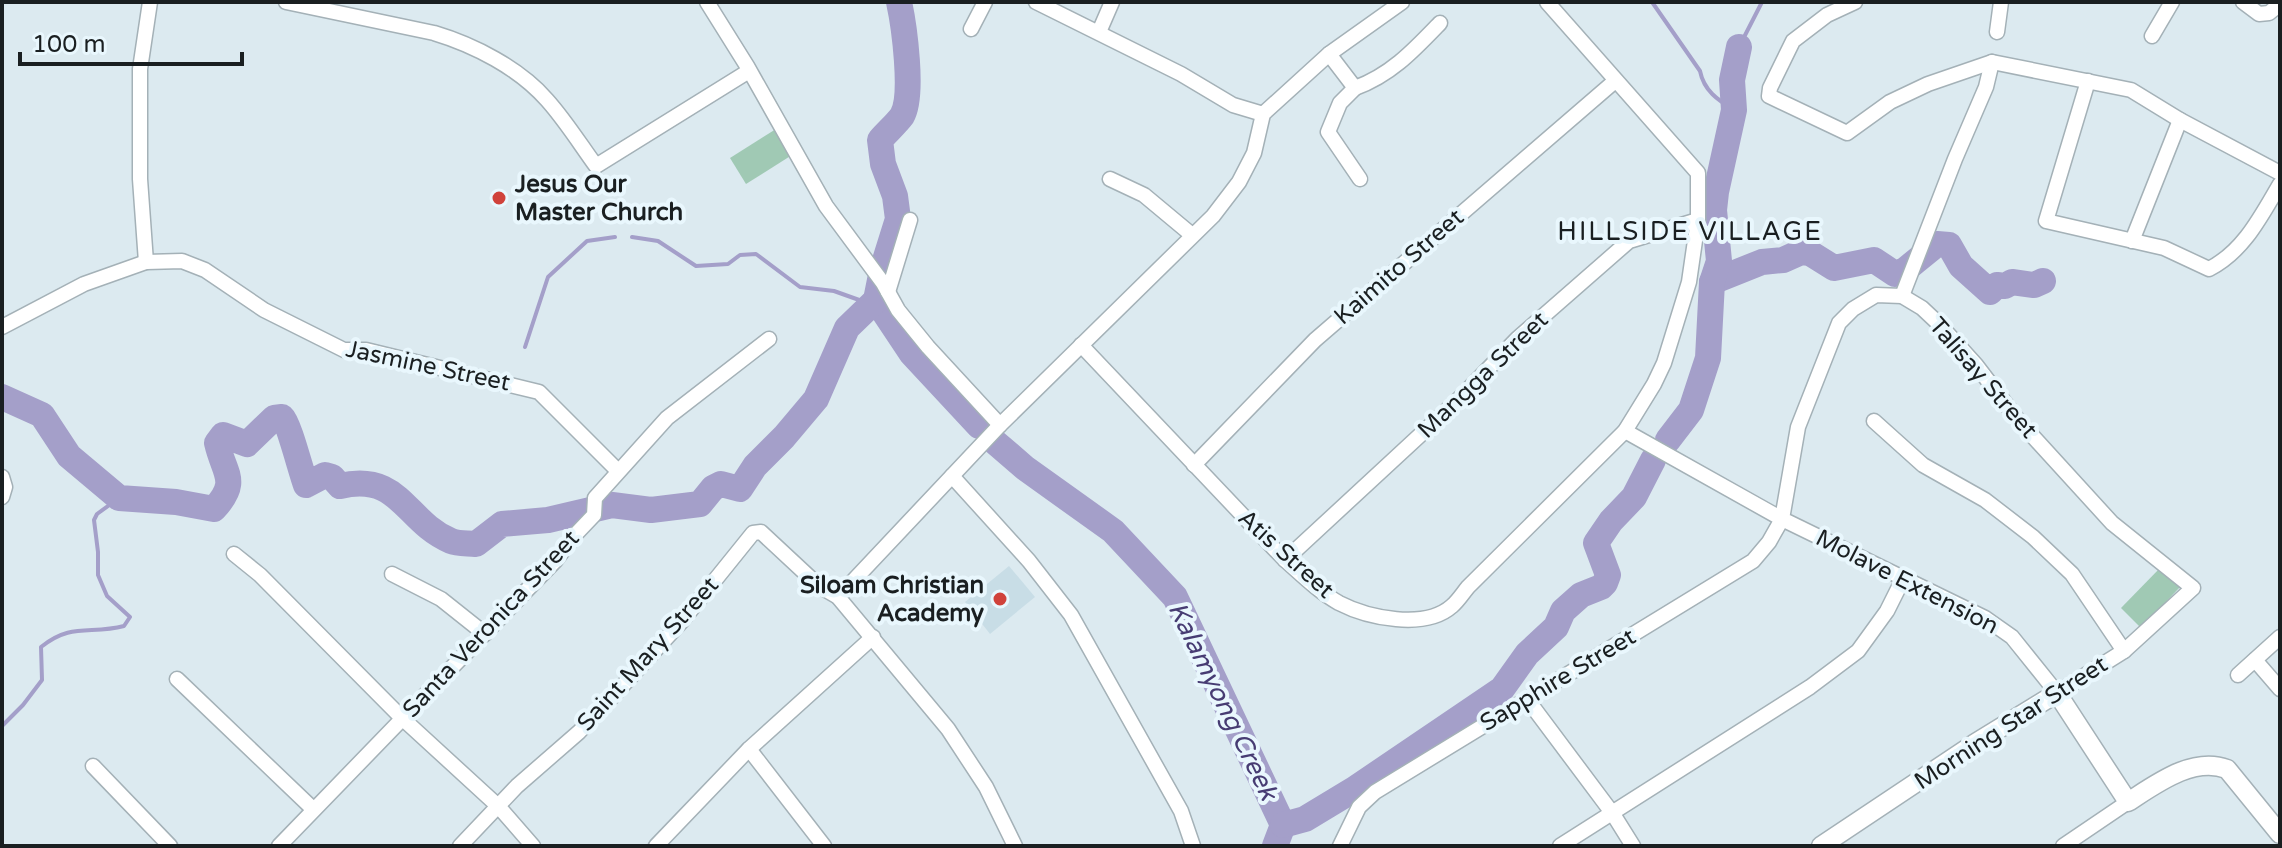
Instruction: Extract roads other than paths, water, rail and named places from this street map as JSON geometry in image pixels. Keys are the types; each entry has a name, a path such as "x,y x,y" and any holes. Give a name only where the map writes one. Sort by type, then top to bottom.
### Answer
{"street":[{"path":"146,262 140,179 140,69 150,2"},
{"path":"286,2 458,40 490,57 546,99 596,166 749,71"},
{"path":"707,2 826,206 898,310 1000,425"},
{"path":"971,29 985,2"},
{"path":"1036,2 1099,32 1233,105 1263,114"},
{"path":"1099,32 1112,2"},
{"path":"1015,846 986,787 948,729 838,597 1000,425 1213,216 1239,182 1254,153 1263,114 1329,54 1402,2"},
{"name":"Atis Street","path":"1081,345 1285,560 1340,604 1384,618 1419,621 1450,608 1625,431 1664,363 1689,282 1698,220 1698,173 1547,2"},
{"path":"1855,2 1827,15 1793,41 1768,93 1772,98 1847,133 1890,102 1928,84 1992,62 2131,90 2280,173"},
{"path":"1997,32 2001,2"},
{"path":"2152,36 2172,2"},
{"path":"2243,2 2259,14 2274,9"},
{"path":"1360,179 1328,132 1340,103 1355,88 1376,81 1408,57 1440,23"},
{"path":"1329,54 1355,88"},
{"path":"1782,519 1798,427 1839,323 1853,309 1876,295 1902,296 1986,87 1992,62"},
{"name":"Kaimito Street","path":"1194,465 1315,340 1615,81"},
{"path":"2088,81 2046,221 2164,248 2203,267 2213,267 2252,232 2280,184"},
{"path":"2132,241 2180,120"},
{"path":"1110,179 1144,195 1192,235"},
{"path":"882,283 910,220"},
{"name":"Mangga Street","path":"1285,560 1458,400 1517,339 1629,241 1698,220"},
{"name":"Jasmine Street","path":"2,327 84,284 146,262 182,261 205,270 264,310 344,350 366,350 539,392 618,471"},
{"name":"Talisay Street","path":"1902,296 1922,308 1939,324 1976,365 2018,420 2112,523 2193,588"},
{"name":"Santa Veronica Street","path":"279,846 556,560 594,515 595,498 667,418 769,339"},
{"path":"1874,421 1923,465 1985,500 2033,537 2072,574 2124,651"},
{"name":"Molave Extension","path":"1625,431 1782,519 1985,618 2012,637 2057,693 2128,802"},
{"path":"952,476 1029,561 1071,615 1181,811 1193,846"},
{"path":"2,477 5,487 2,497"},
{"name":"Sapphire Street","path":"1340,846 1359,807 1375,792 1753,561 1782,519"},
{"name":"Saint Mary Street","path":"460,846 498,806 579,732 624,684 682,621 753,533 761,532 819,586 838,597"},
{"path":"234,554 260,575 402,718 498,806 533,846"},
{"path":"392,574 441,599 485,634"},
{"path":"1560,846 1810,687 1858,651 1887,611 1904,577"},
{"name":"Morning Star Street","path":"1821,846 1974,744 2124,651 2193,588"},
{"path":"656,846 749,749 873,637"},
{"path":"2238,675 2280,637"},
{"path":"2255,660 2280,689"},
{"path":"177,679 313,809"},
{"path":"1527,699 1613,814 1633,846"},
{"path":"749,749 824,846"},
{"path":"2063,846 2174,775 2215,765 2227,769 2280,837 2271,846"},
{"path":"93,766 161,843"}],"waterway":[{"name":"Kalamyong Creek","path":"899,2 907,60 906,106 902,116 880,140 883,164 895,196 898,219 876,300 912,354 979,426"},
{"path":"1652,2 1700,71 1708,89 1734,110"},
{"path":"1739,47 1762,2"},
{"path":"1668,440 1691,410 1708,358 1712,282 1719,261 1714,210 1734,110 1732,80 1739,47"},
{"path":"525,347 548,277 587,241 615,237"},
{"path":"632,237 658,241 696,266 728,264 740,255 756,254 800,287 834,291 862,301 876,300"},
{"path":"1712,282 1762,262 1783,260 1801,252 1810,253 1834,268 1874,260 1895,274 1905,270 1937,244 1949,245 1961,266 1990,292 1997,285 2005,286 2012,282 2034,285 2043,281"},
{"path":"2,397 42,415 69,456 119,498 176,502 214,509 228,484 217,443 223,435 247,444 274,418 282,417 306,485 325,475 332,477 340,486 376,486 390,492 435,532 454,542 476,544 502,524 548,520 612,505 651,510 700,504 713,488 721,484 740,489 755,466 816,399 847,328 876,300"},
{"name":"Kalamyong Creek","path":"996,443 1025,468 1113,531 1175,597 1283,825 1275,846"},
{"path":"1283,825 1305,819 1353,790 1502,689 1527,654 1556,627 1563,611 1581,595 1605,583 1608,575 1596,543 1611,521 1634,497 1653,460"},
{"path":"2,726 42,680 41,647 62,634 124,626 130,617 107,596 98,575 94,520 97,514 119,498"}],"place":[{"name":"Jesus Our Master Church","path":"499,198"},
{"name":"Siloam Christian Academy","path":"1000,599"}],"district":[{"name":"HILLSIDE VILLAGE","path":"1690,231"}]}
